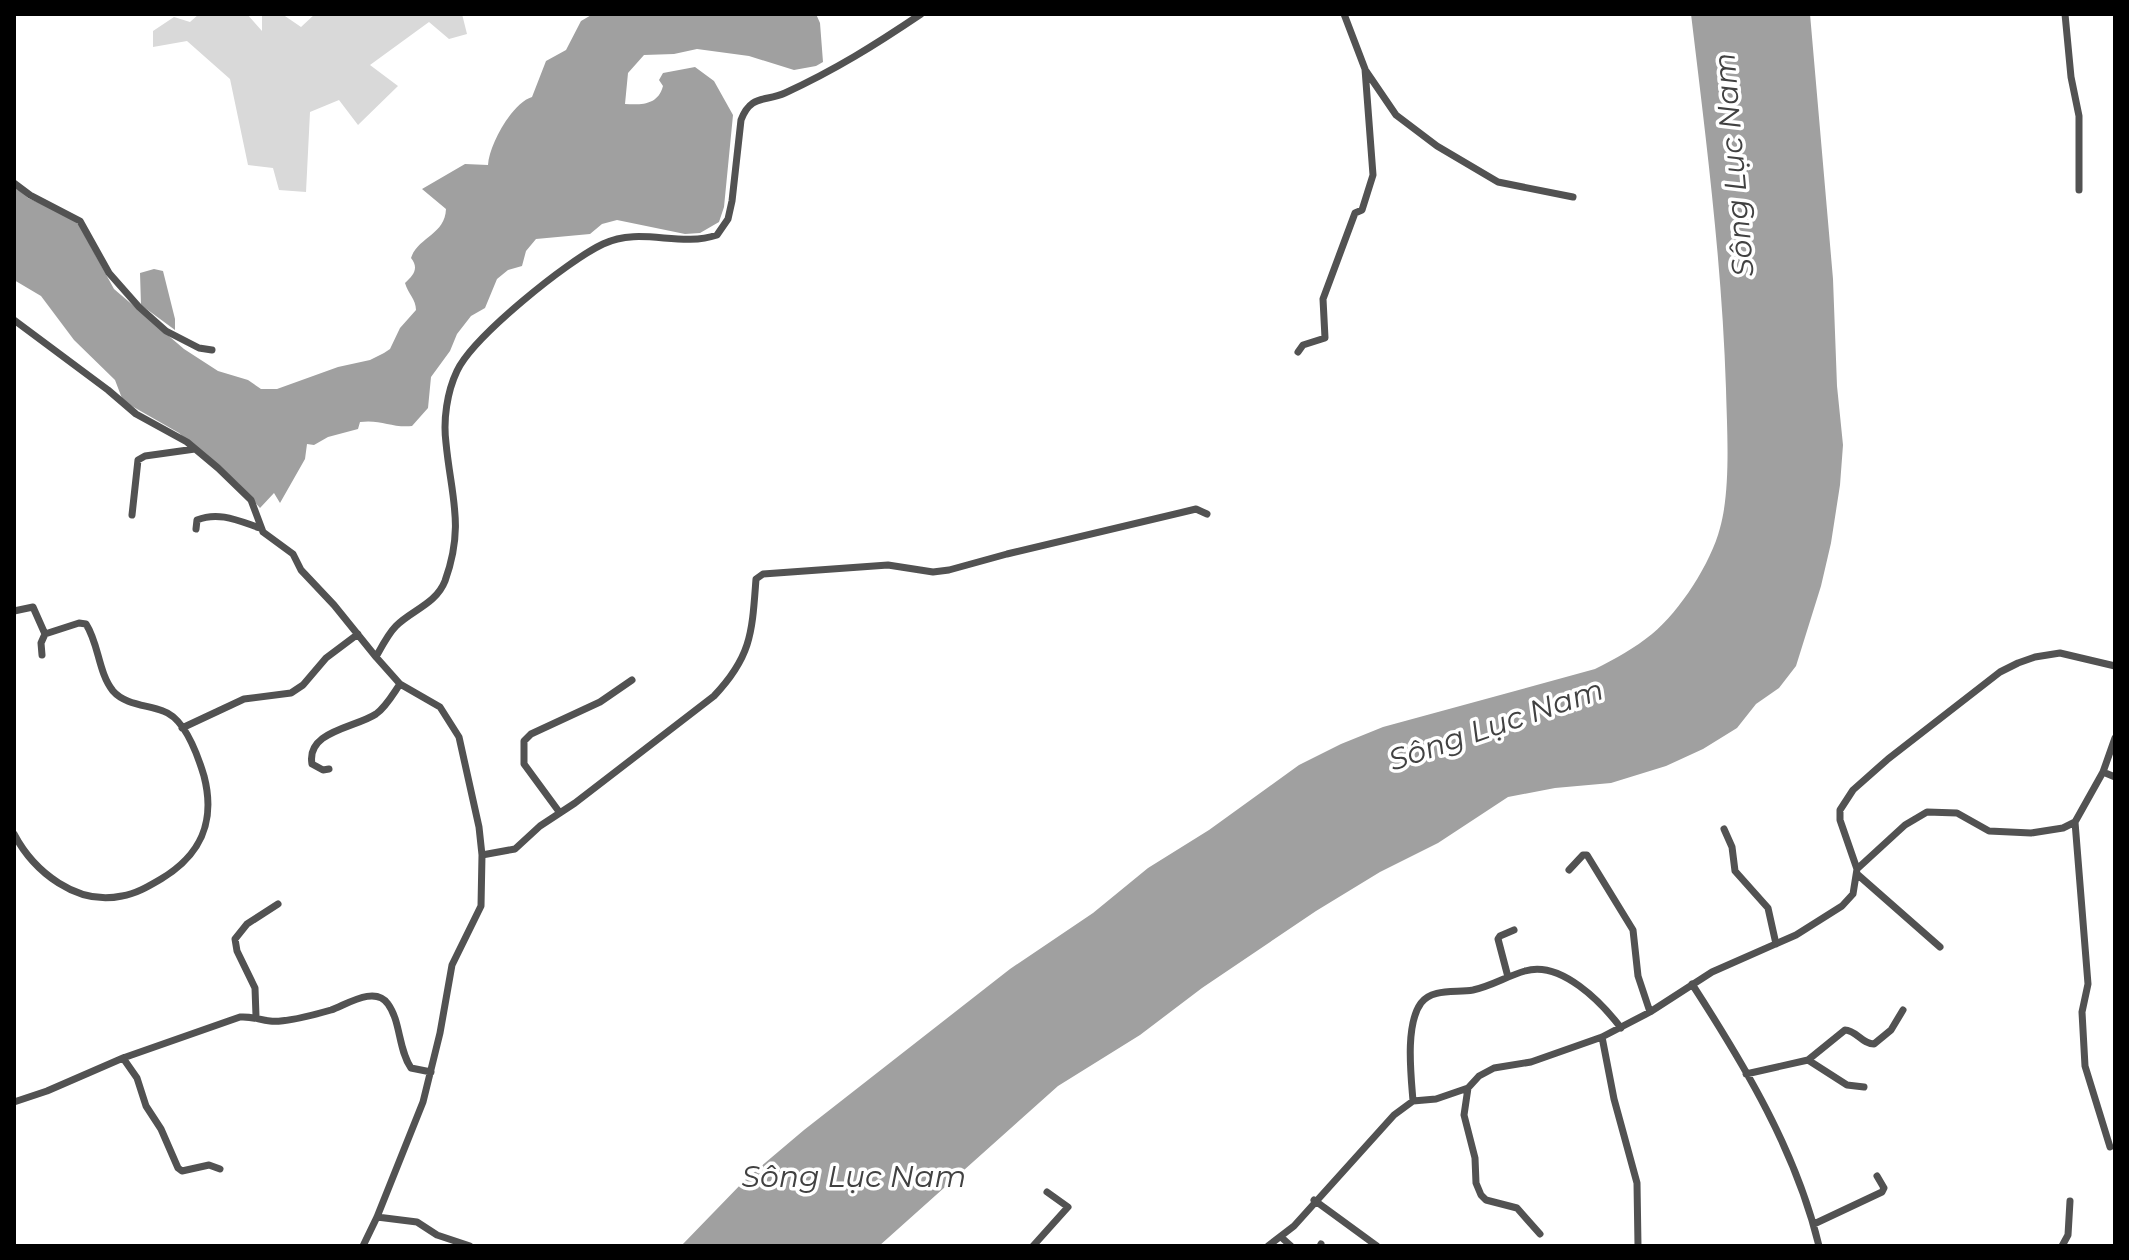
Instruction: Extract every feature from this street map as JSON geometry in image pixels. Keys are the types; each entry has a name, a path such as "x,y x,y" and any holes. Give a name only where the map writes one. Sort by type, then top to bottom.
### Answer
{"street":[{"path":"376,657 396,626 435,597 444,584 449,568 456,506 445,441 446,412 456,373 470,352 545,283 602,245 635,236 690,240 717,235 728,219 741,120 748,106 840,67 921,14"},
{"path":"1344,14 1365,69 1396,115 1437,146 1498,182 1573,197"},
{"path":"2065,14 2071,77 2079,116 2079,190"},
{"path":"1298,352 1303,345 1325,338 1325,289 1355,213 1362,210 1372,182 1365,69"},
{"path":"14,183 30,195 80,221 109,273 139,307 166,331 199,348 212,350"},
{"path":"14,320 136,414 178,436 218,468 251,500 260,528"},
{"path":"132,515 138,460 145,456 195,449"},
{"path":"482,855 515,849 540,826 698,709 731,678 747,650 753,623 756,579 763,574 888,565 933,572 1196,509 1207,514"},
{"path":"196,529 200,518 226,516 260,528 293,554 301,570 400,684 440,707 459,737 477,814 482,855 481,906 452,965 423,1102 363,1246"},
{"path":"14,611 33,607 45,634 41,643 42,655"},
{"path":"14,834 23,851 39,869 72,890 88,895 118,897 130,895 172,872 196,850 207,823 204,775 182,728 166,711 143,706 116,694 101,669 86,624 79,623 45,634"},
{"path":"182,728 244,699 291,693 303,685 326,658 358,634"},
{"path":"1268,1246 1281,1237 1394,1115 1413,1101 1436,1099 1468,1088 1479,1076 1494,1068 1531,1062 1602,1037 1650,1012 1712,972 1796,935 1842,906 1853,894 1857,872 1840,820 1842,804 1888,759 2000,672 2035,657 2060,653 2115,666"},
{"path":"560,813 524,764 524,741 531,734 600,702 632,680"},
{"path":"329,769 323,770 312,764 311,752 317,741 379,712 400,684"},
{"path":"2110,1147 2085,1066 2082,1012 2088,984 2075,822 2103,772 2115,738"},
{"path":"2103,772 2115,777"},
{"path":"1857,872 1898,830 1927,812 1957,813 1989,831 2002,832 2044,833 2075,822"},
{"path":"1724,829 1732,847 1735,871 1768,908 1776,944"},
{"path":"1569,870 1583,855 1587,855 1629,924 1635,944 1638,976 1650,1012"},
{"path":"1857,872 1940,947"},
{"path":"256,1016 255,988 237,951 235,939 247,924 278,904"},
{"path":"1508,977 1498,939 1514,930"},
{"path":"1413,1101 1411,1057 1414,1021 1423,1001 1439,993 1489,986 1528,970 1551,972 1595,997 1621,1028"},
{"path":"1692,984 1732,1046 1773,1119 1814,1224 1819,1246"},
{"path":"14,1102 123,1058 240,1017 256,1016 273,1021 329,1011 360,998 382,999 390,1007 408,1064 414,1070 431,1072"},
{"path":"1746,1074 1808,1060 1845,1030 1874,1044 1891,1030 1903,1010"},
{"path":"1602,1037 1614,1099 1637,1183 1638,1246"},
{"path":"123,1058 137,1078 146,1106 161,1129 178,1168 182,1171 209,1165 220,1169"},
{"path":"1808,1060 1847,1085 1864,1087"},
{"path":"1468,1088 1464,1115 1481,1195 1486,1200 1517,1208 1540,1234"},
{"path":"1814,1224 1882,1192 1884,1188 1877,1176"},
{"path":"1033,1246 1068,1207 1047,1192"},
{"path":"1314,1200 1377,1246"},
{"path":"2062,1246 2068,1235 2070,1201"},
{"path":"377,1217 417,1222 437,1235 470,1246"},
{"path":"1281,1237 1291,1246"}],"shaded area":[{"path":"199,14 247,14 262,31 262,14 282,14 301,27 315,14 462,14 467,34 449,39 429,22 370,65 398,86 358,125 339,100 310,112 306,192 279,190 273,168 248,165 230,79 187,41 153,47 153,31 174,17 190,22"}],"water":[{"path":"593,14 816,14 820,23 823,62 794,70 749,56 697,49 644,55 628,73 625,104 643,104 657,97 663,86 659,80 663,73 695,67 714,81 733,115 724,207 719,222 700,233 685,234 617,220 602,224 590,234 536,239 526,251 522,266 508,270 497,279 485,308 471,316 457,334 450,351 431,377 428,408 412,426 360,422 358,429 328,437 314,445 307,444 305,459 280,503 274,493 260,508 238,483 179,433 123,401 115,380 74,340 41,296 14,280 14,186 28,198 69,216 79,225 114,289 184,349 218,371 248,380 261,389 277,389 338,367 370,360 390,349 400,328 416,310 405,283 414,271 411,258 444,218 446,209 422,189 465,164 488,165 492,147 503,126 517,107 532,97 546,61 566,50 581,21"},
{"name":"Sông Lục Nam","path":"1691,14 1810,14 1833,279 1837,386 1843,445 1831,543 1821,586 1796,666 1779,688 1756,704 1737,728 1703,749 1666,766 1611,783 1555,788 1508,797 1438,843 1380,872 1316,911 1202,988 1140,1035 1058,1086 879,1246 681,1246 745,1180 804,1130 1010,969 1093,913 1148,868 1209,830 1299,765 1383,727 1595,669 1645,639 1673,613 1702,571 1716,542 1727,478 1721,295"},
{"path":"154,269 163,271 175,330 141,305 140,273"}]}
